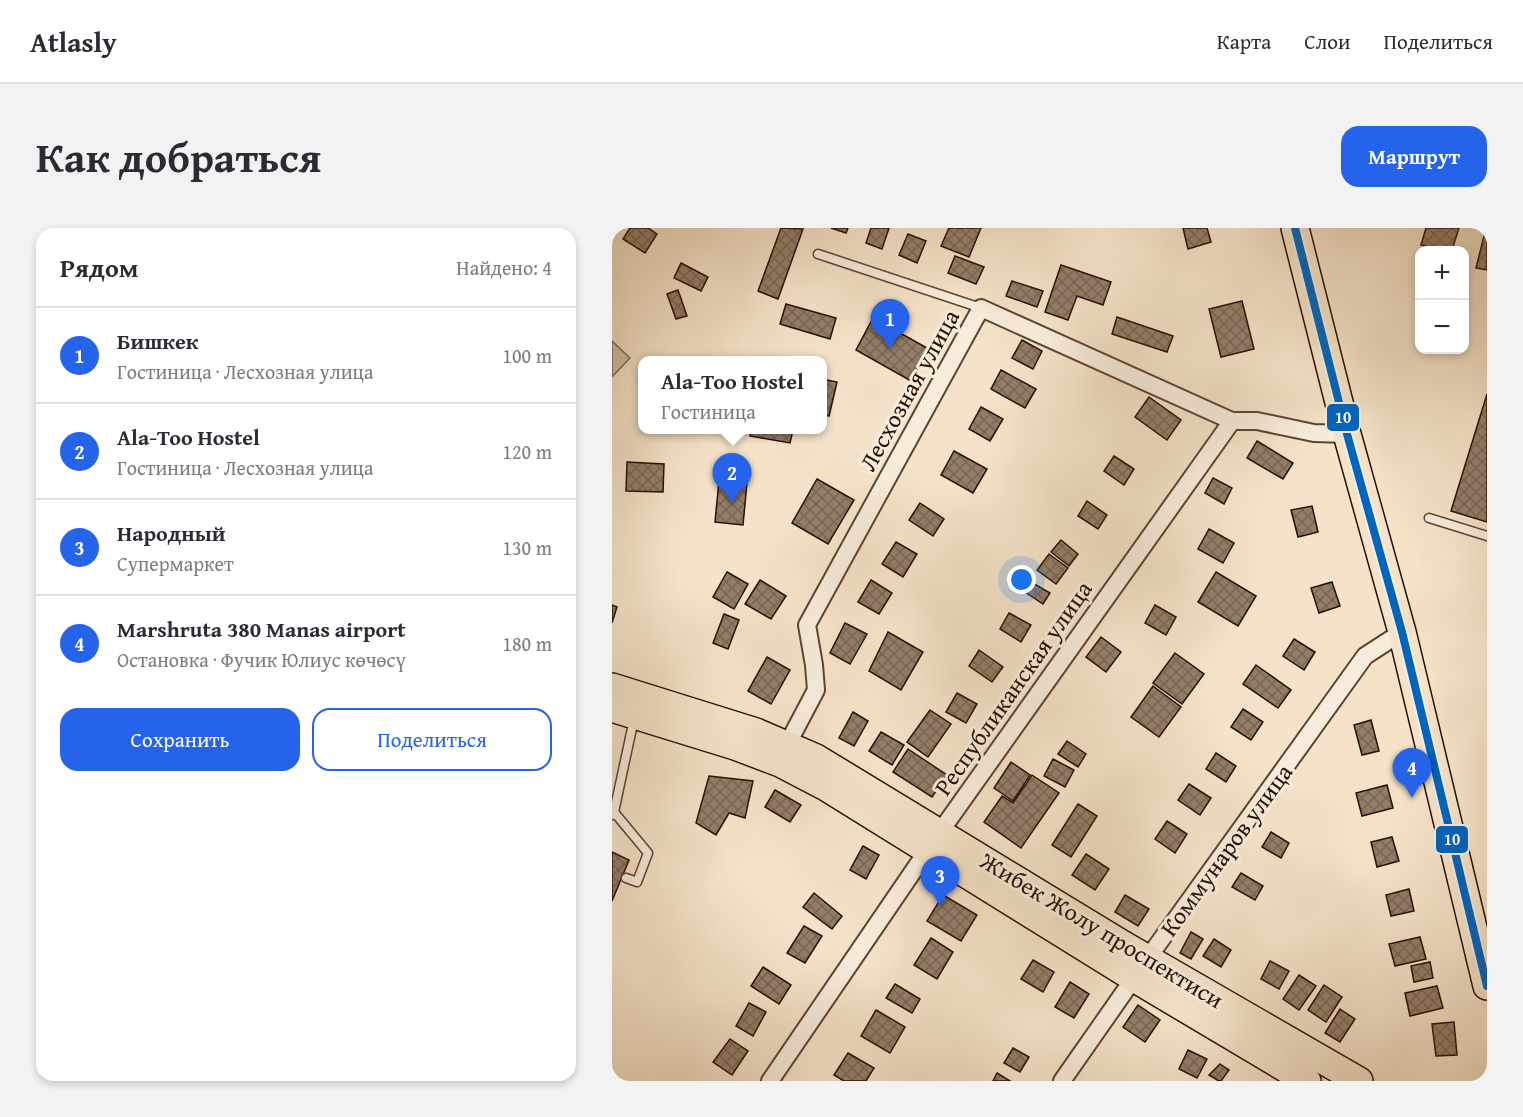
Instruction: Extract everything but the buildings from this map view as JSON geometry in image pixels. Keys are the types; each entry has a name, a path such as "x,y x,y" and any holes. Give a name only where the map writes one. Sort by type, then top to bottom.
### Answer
{"main road":[{"path":"1295,228 1347,434 1402,632 1487,986"},
{"name":"Жибек Жолу проспектиси","path":"612,687 629,706 780,763 933,841 1141,968 1307,1081"},
{"name":"Жибек Жолу проспектиси","path":"629,706 756,732 787,745 856,780 933,841"},
{"name":"Жибек Жолу проспектиси","path":"1141,968 1344,1078"}],"street":[{"name":"Лесхозная улица","path":"787,745 816,690 807,625 981,308 1232,421"},
{"path":"1232,421 1257,421 1314,433 1347,434"},
{"name":"Республиканская улица","path":"770,1081 933,841 1232,421"},
{"name":"Коммунаров улица","path":"1062,1081 1365,656 1402,632"}],"lane":[{"path":"818,254 981,308"},
{"path":"1429,518 1487,536"},
{"path":"626,878 637,882 648,853 613,813 629,706"}],"shaded area":[{"path":"612,341 630,358 612,377"}],"transit line":[{"name":"10","path":"1295,228 1347,434 1402,632 1487,986"}],"place":[{"name":"Бишкек","path":"890,349"},
{"name":"Ala-Too Hostel","path":"732,503"},
{"name":"Marshruta 380 Manas airport","path":"1412,798"},
{"name":"Народный","path":"940,906"}]}
